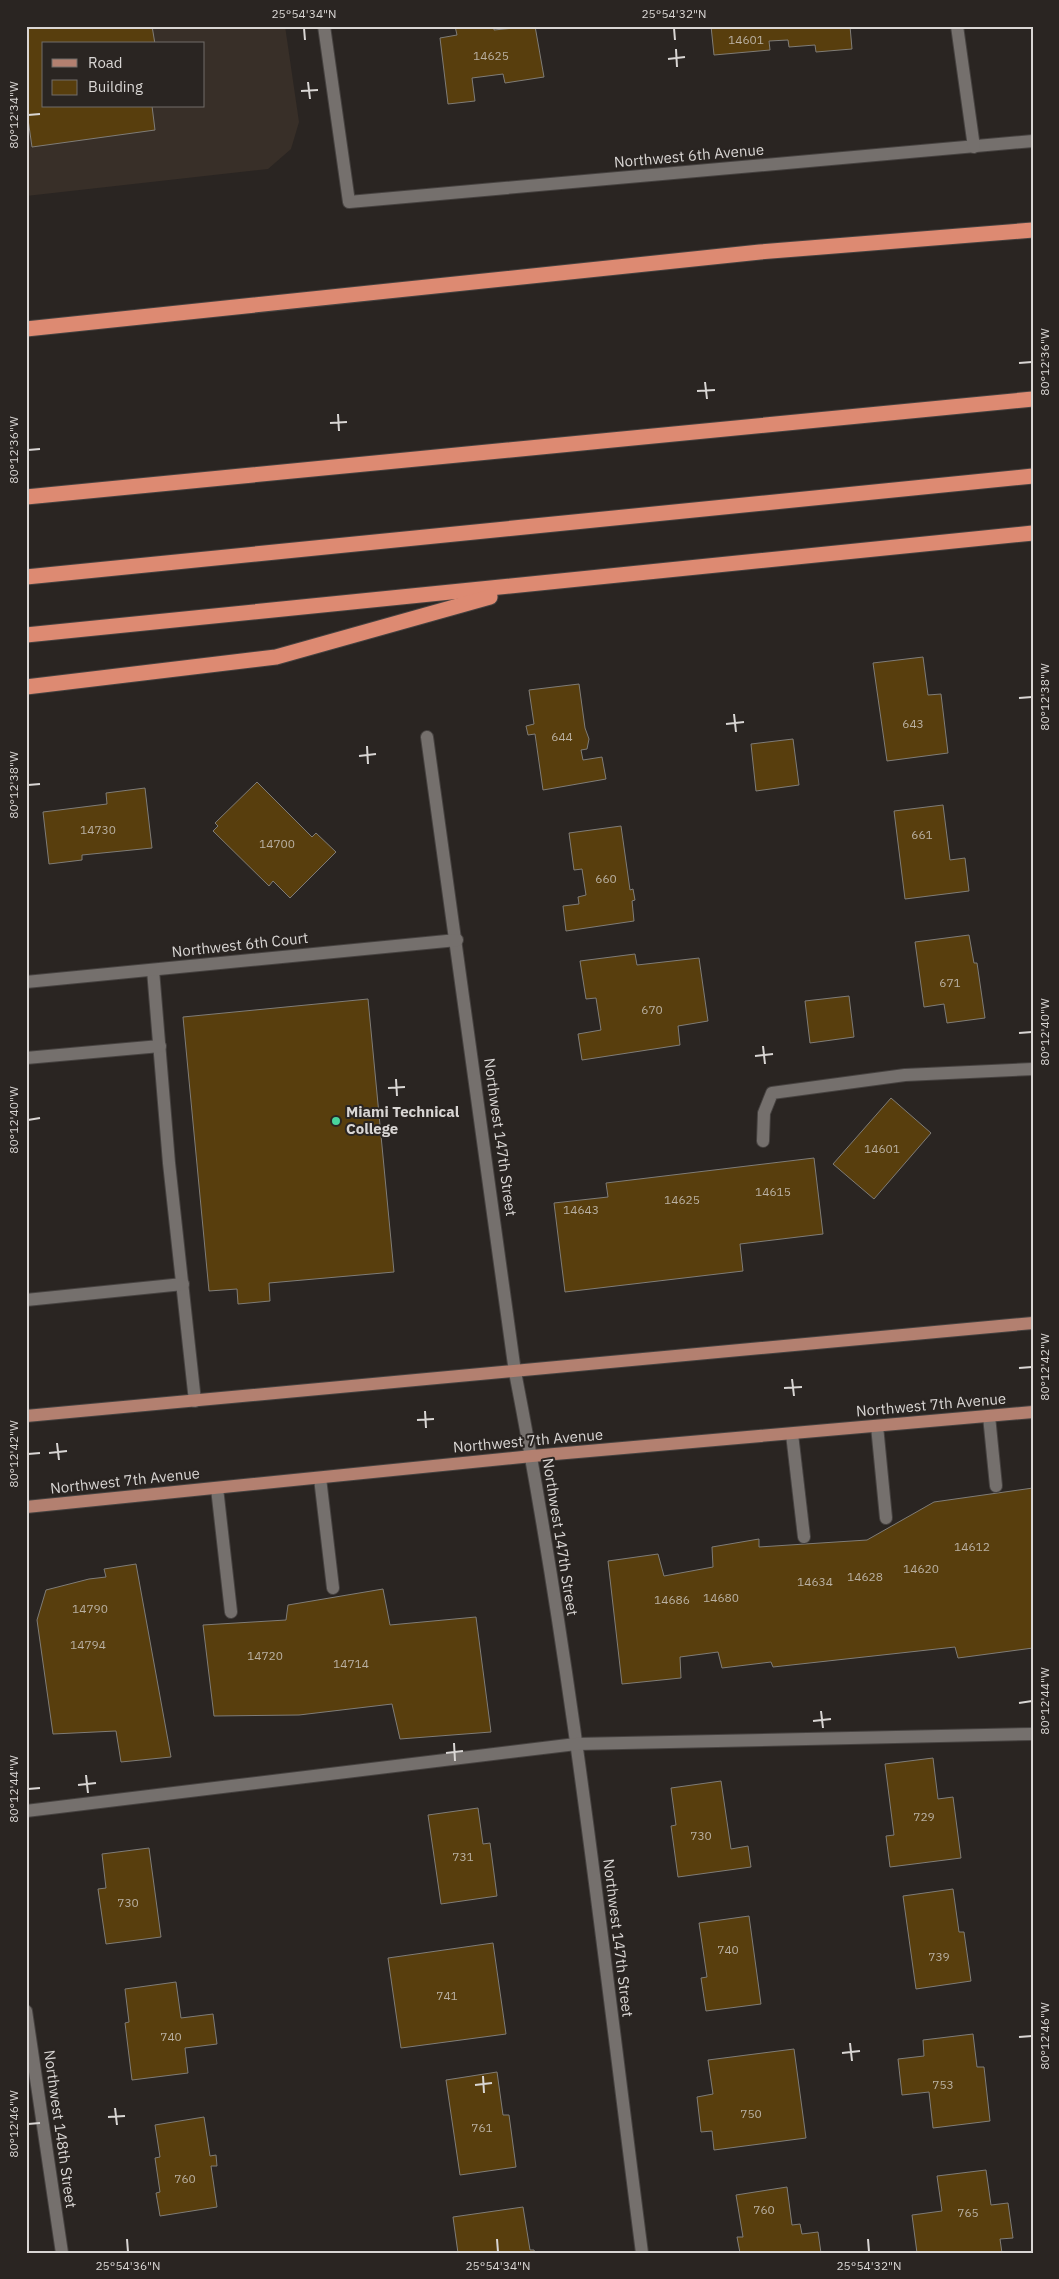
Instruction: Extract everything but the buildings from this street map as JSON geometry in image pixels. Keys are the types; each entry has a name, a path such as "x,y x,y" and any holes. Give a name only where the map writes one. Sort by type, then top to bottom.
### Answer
{"highway":[{"path":"26,329 760,252 1033,230"},
{"path":"26,497 1033,399"},
{"path":"26,577 1033,476"},
{"path":"26,635 528,586 1033,532"},
{"path":"26,687 276,657 528,586"}],"main road":[{"path":"26,1416 1033,1323"},
{"name":"Northwest 7th Avenue","path":"26,1507 532,1456 1033,1412"}],"street":[{"name":"Northwest 6th Avenue","path":"324,26 349,202 1033,141"},
{"path":"957,26 974,147"},
{"name":"Northwest 147th Street","path":"428,737 515,1372 532,1456 576,1744 642,2253"},
{"name":"Northwest 6th Court","path":"26,982 457,940"},
{"path":"153,970 195,1401"},
{"path":"26,1058 160,1046"},
{"path":"763,1141 764,1114 772,1093 905,1075 1033,1069"},
{"path":"26,1300 183,1284"},
{"path":"989,1416 996,1486"},
{"path":"877,1426 886,1518"},
{"path":"792,1434 804,1537"},
{"path":"320,1478 333,1588"},
{"path":"217,1488 231,1612"},
{"path":"26,1811 576,1744 1033,1734"},
{"name":"Northwest 148th Street","path":"26,2011 31,2079 62,2253"}],"shaded area":[{"path":"26,26 285,26 299,122 291,149 268,169 26,196"}],"place":[{"name":"Miami Technical College","path":"336,1121"}]}
